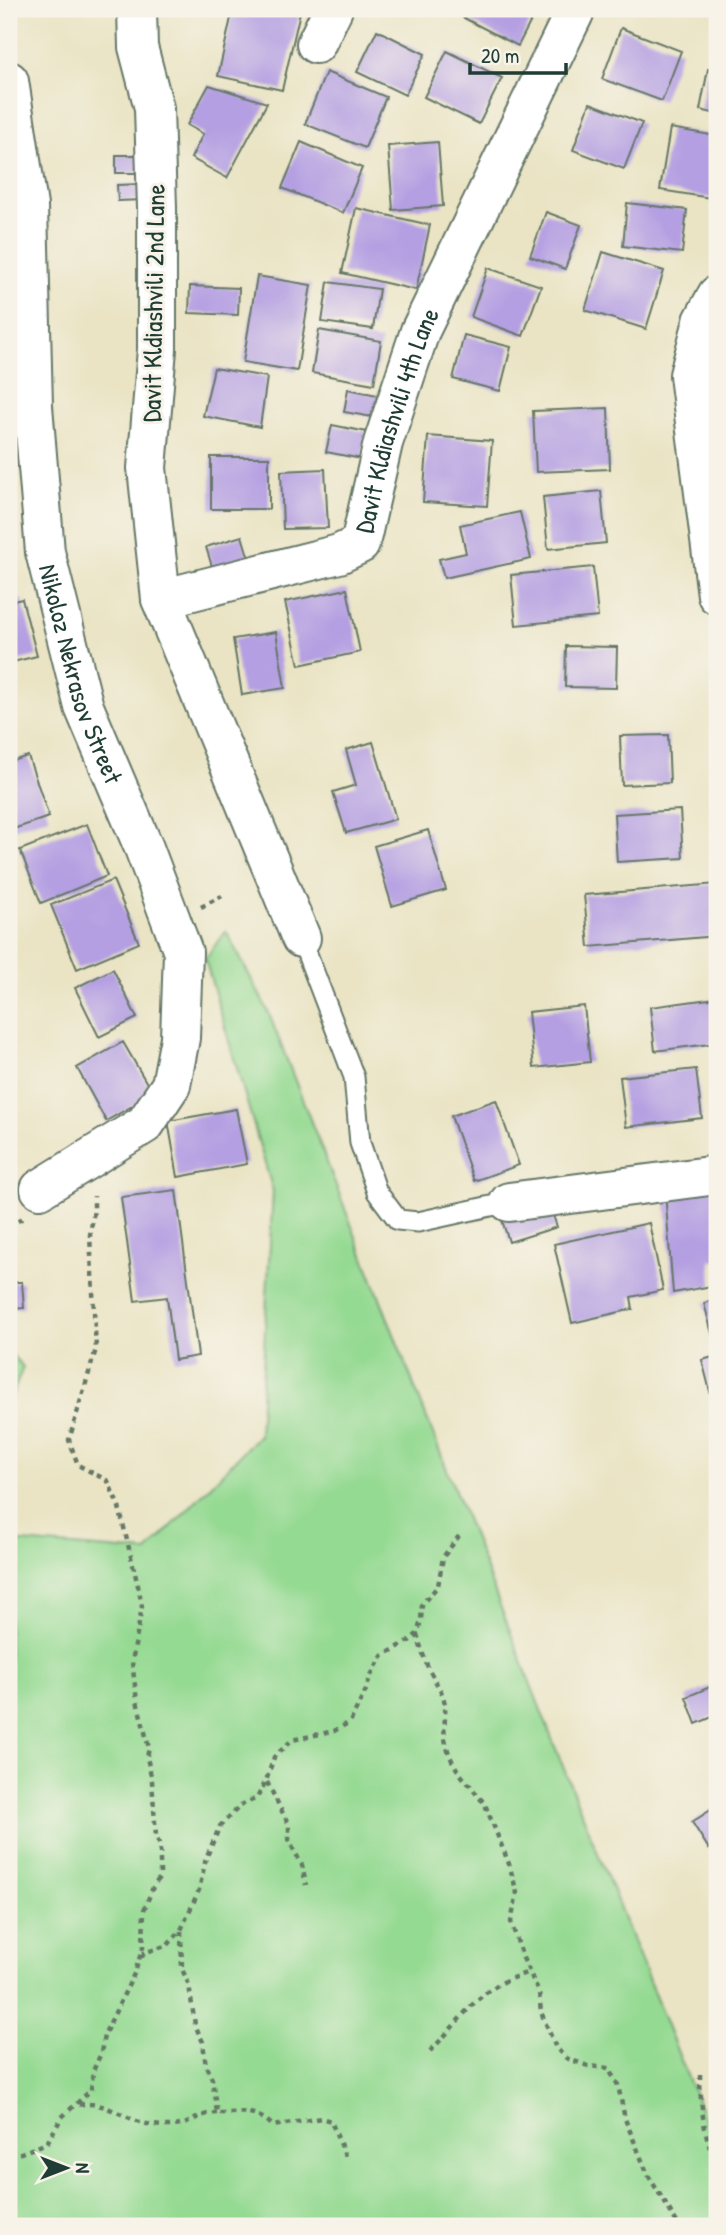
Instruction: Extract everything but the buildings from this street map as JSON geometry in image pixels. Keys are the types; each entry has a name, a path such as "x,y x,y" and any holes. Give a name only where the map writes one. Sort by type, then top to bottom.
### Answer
{"street":[{"name":"Davit Kldiashvili 2nd Lane","path":"137,9 138,47 154,108 157,349 147,468 161,599"},
{"path":"316,44 334,9"},
{"name":"Davit Kldiashvili 4th Lane","path":"161,599 339,554 360,544 383,443 420,331 576,9"},
{"name":"Nikoloz Nekrasov Street","path":"9,81 28,206 33,406 45,552 84,707 144,848 183,952 180,1038 172,1084 145,1125 40,1189"},
{"path":"717,295 703,321 689,376 717,595"},
{"path":"161,599 301,938"},
{"path":"509,1202 717,1175"}],"lane":[{"path":"301,938 354,1077 360,1143 377,1192 398,1220 418,1222 509,1202"}],"path":[{"path":"93,1157 94,1210 90,1235 96,1349 69,1440 78,1465 108,1481 119,1507 142,1607 132,1662 137,1701 149,1748 156,1836 160,1846 160,1877 153,1886 144,1910 139,1960"},
{"path":"9,2154 21,2153 47,2143 62,2117 91,2090 93,2071 101,2053 104,2035 139,1960 144,1953 168,1945 181,1930 199,1891 206,1858 220,1826 241,1805 257,1797 274,1757 292,1740 334,1731 350,1722 382,1656 416,1634 421,1621 422,1604 438,1586 443,1557 459,1536"},
{"path":"416,1634 445,1702 445,1737 450,1757 463,1781 484,1802 509,1864 517,1893 511,1922 539,1993 541,2012 556,2048 566,2058 588,2066 608,2068 618,2085 625,2119 648,2175 679,2226"},
{"path":"266,1781 289,1825 289,1841 302,1865 306,1885"},
{"path":"181,1930 182,1969 188,1985 195,2025 203,2042 206,2067 212,2079 217,2113"},
{"path":"430,2051 486,1991 509,1978 530,1972"},
{"path":"701,2074 705,2130 717,2169"},
{"path":"75,2106 89,2103 146,2124 162,2126 182,2125 198,2116 244,2111 262,2116 273,2126 321,2118 331,2121 345,2156"}],"green space":[{"path":"226,931 267,1009 558,1754 717,2150 717,2226 9,2226 9,1541 147,1552 259,1435 273,1191 205,959"},
{"path":"9,1352 23,1367 9,1404"}]}
